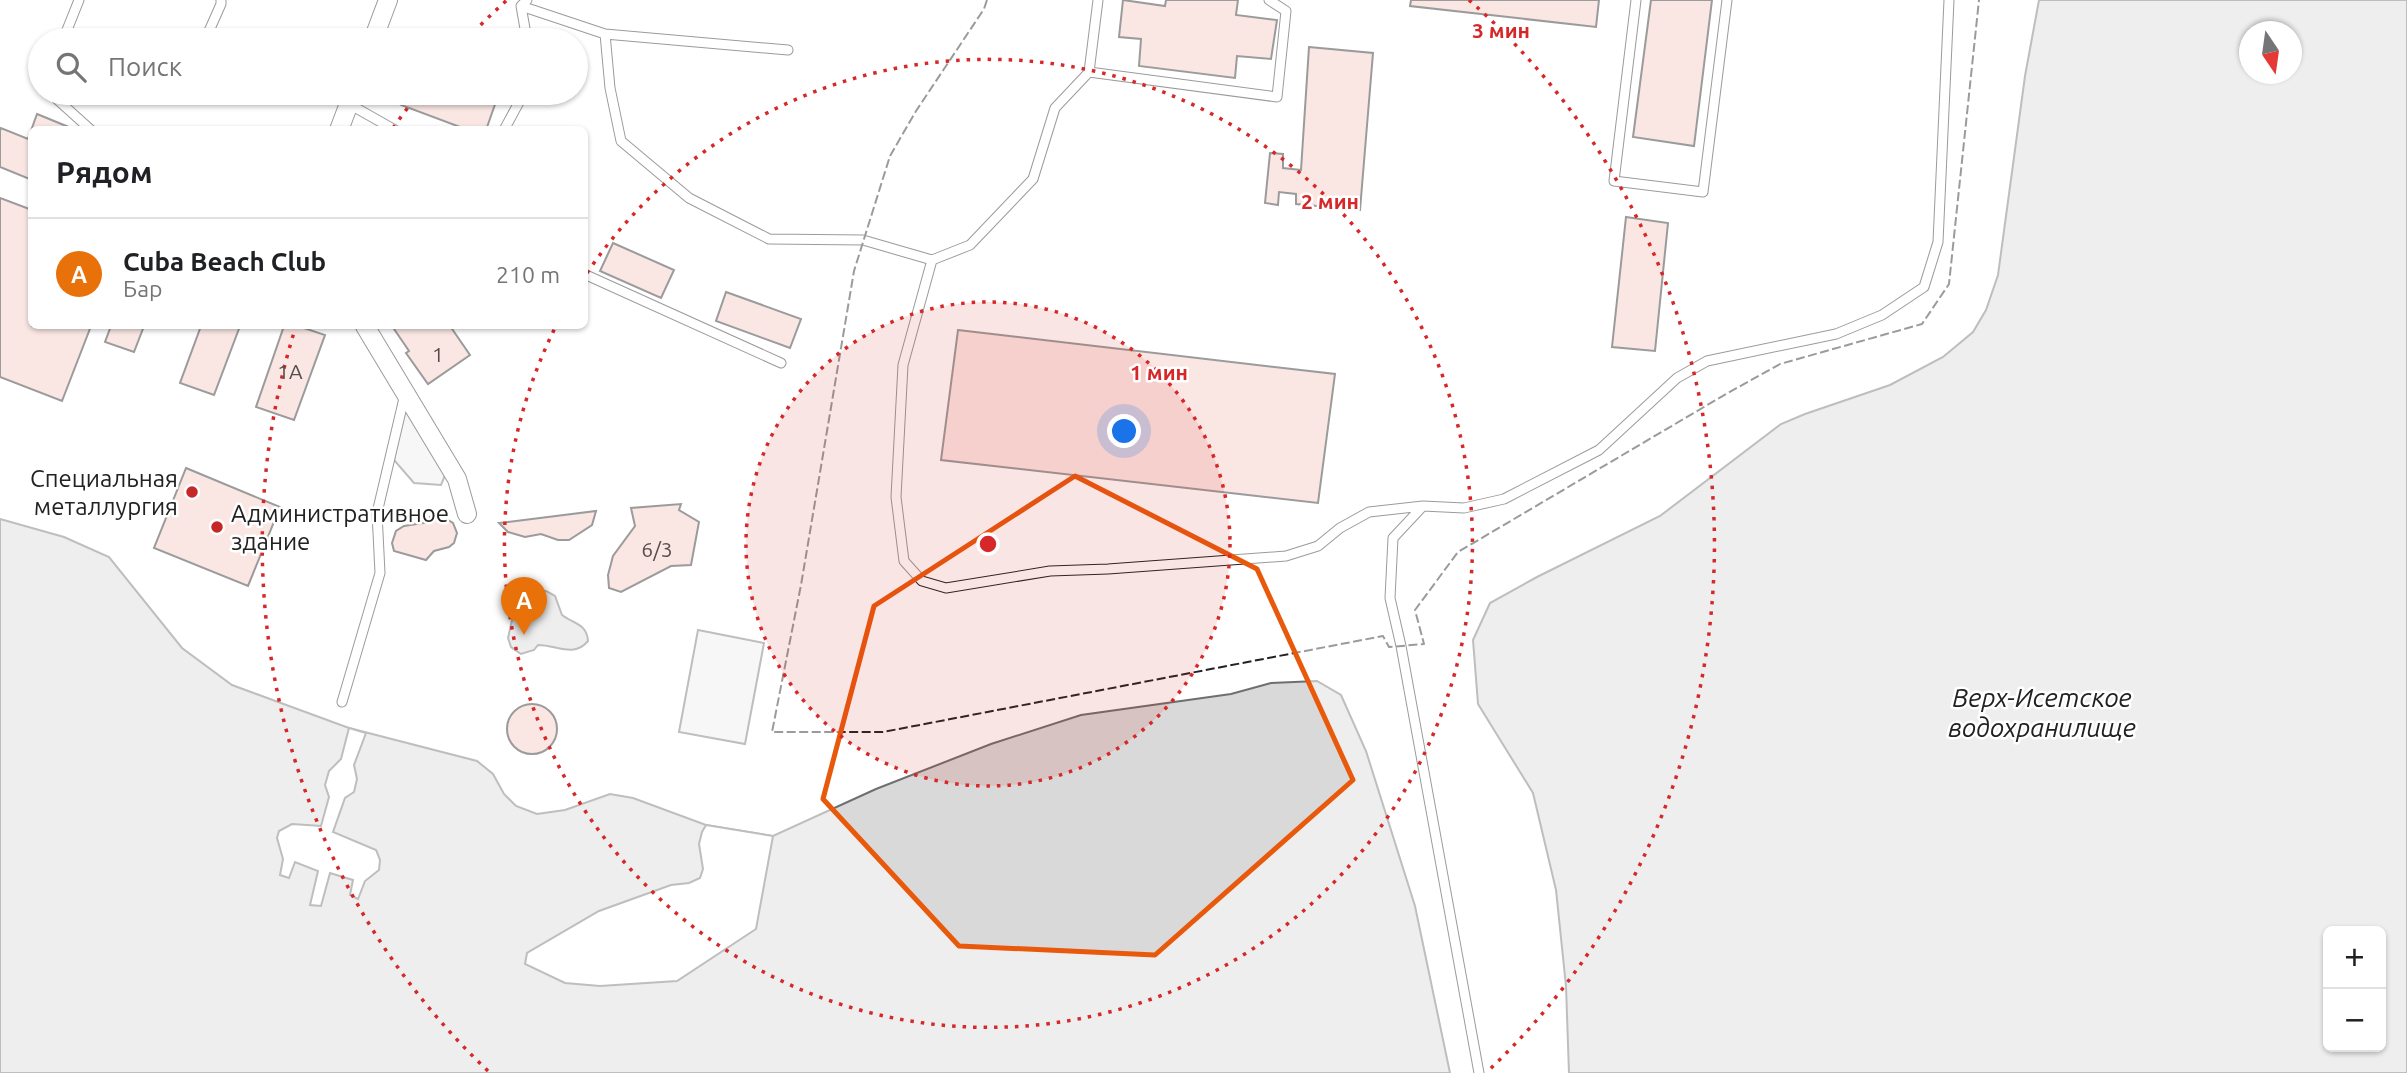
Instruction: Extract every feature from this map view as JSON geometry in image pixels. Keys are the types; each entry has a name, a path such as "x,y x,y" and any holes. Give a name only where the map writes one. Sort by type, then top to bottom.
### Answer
{"street":[{"path":"378,28 388,0"},
{"path":"340,126 348,105"},
{"path":"367,329 457,479 467,514"}],"lane":[{"path":"68,28 79,0"},
{"path":"210,28 221,4 220,0"},
{"path":"605,34 610,88 621,141 689,198 769,239 863,240 932,260 970,245 1033,179 1055,108 1089,72 1098,0"},
{"path":"1089,72 1277,97 1286,11 1269,0"},
{"path":"1636,0 1614,181 1703,192 1727,0"},
{"path":"932,260 903,365 896,497 904,561 922,581 946,588 1050,571 1286,556 1318,546 1340,528 1369,512 1423,506 1464,508 1504,499 1600,450 1676,378 1707,361 1836,334 1882,315 1924,287 1938,242 1950,0"},
{"path":"526,28 524,3 605,34 788,50"},
{"path":"63,105 87,126"},
{"path":"361,105 390,126"},
{"path":"505,126 517,105"},
{"path":"588,276 781,363"},
{"path":"342,702 380,573 377,513 405,392"},
{"path":"1423,506 1393,538 1390,598 1479,1073"}],"highlighted area":[{"path":"1075,476 1257,569 1353,780 1155,955 959,946 823,799 874,606"}],"shaded area":[{"path":"405,406 445,475 441,485 414,483 394,460"},
{"path":"698,630 764,643 745,744 679,732"}],"water":[{"name":"Верх-Исетское водохранилище","path":"2039,0 2407,0 2407,1073 1569,1073 1566,986 1556,890 1533,793 1478,704 1473,640 1490,603 1660,516 1781,424 1890,385 1943,357 1973,332 1986,310 1998,275 2025,76"},
{"path":"0,519 64,537 109,557 182,648 232,685 349,728 477,761 493,774 504,794 516,806 537,814 565,810 610,794 633,798 706,825 773,836 876,789 991,744 1081,715 1231,694 1271,683 1317,681 1341,695 1366,751 1415,906 1450,1073 0,1073"},
{"path":"530,589 546,591 555,596 562,615 585,631 588,641 577,649 538,645 534,650 521,654 511,647 508,638 516,602 521,594"}],"pier":[{"path":"349,728 366,733 354,765 357,779 354,792 345,798 333,832 376,850 380,860 379,870 365,881 358,899 350,895 353,880 330,873 321,906 310,905 318,871 295,862 289,878 280,875 283,859 277,838 279,831 292,824 321,826 329,797 325,785 329,771 341,759"},
{"path":"706,825 773,836 756,929 677,981 600,986 565,983 525,964 527,953 599,911 671,885 689,883 700,878 703,869 699,844"}],"building":[{"path":"1123,0 1165,6 1166,0 1238,0 1236,15 1277,20 1271,59 1237,56 1235,78 1139,66 1141,39 1119,37"},
{"path":"1411,0 1599,0 1596,27 1410,6"},
{"path":"1651,0 1712,0 1694,146 1633,137"},
{"path":"1309,47 1373,53 1360,210 1296,204 1296,194 1279,192 1278,205 1265,203 1270,153 1283,154 1283,168 1301,170"},
{"path":"401,105 495,105 487,126 457,126"},
{"path":"37,114 66,126 33,126"},
{"path":"1,128 28,139 28,178 0,167"},
{"path":"0,198 28,208 28,329 90,329 62,401 0,377"},
{"path":"1626,217 1668,223 1655,351 1612,347"},
{"path":"613,243 674,270 661,298 600,271"},
{"path":"726,292 801,319 790,348 716,321"},
{"path":"110,329 143,329 134,352 105,342"},
{"path":"200,329 239,329 214,395 180,383"},
{"path":"283,329 307,329 325,335 294,420 256,407"},
{"path":"394,329 452,329 470,355 428,384 406,353 409,351"},
{"path":"958,330 1335,374 1318,503 941,460"},
{"name":"Административное здание","path":"186,468 280,507 248,586 154,548"},
{"path":"681,504 679,510 699,522 691,565 671,566 621,592 609,588 608,575 613,556 635,526 631,508"},
{"path":"596,511 592,525 569,540 558,540 541,534 525,537 508,532 499,523"},
{"path":"433,514 453,523 457,533 454,543 434,551 426,560 394,551 392,543 396,531 404,526 430,522"},
{"path":"532,704 550,711 557,729 550,747 532,754 514,747 507,729 514,711"}],"fence":[{"path":"987,0 984,9 916,111 890,156 854,271 801,585 772,732 883,732 1383,636 1389,647 1424,644 1415,610 1458,552 1780,364 1922,324 1949,284 1979,0"}],"place":[{"name":"Специальная металлургия","path":"192,492"},
{"name":"Административное здание","path":"217,527"},
{"name":"Cuba Beach Club","path":"524,635"}]}
